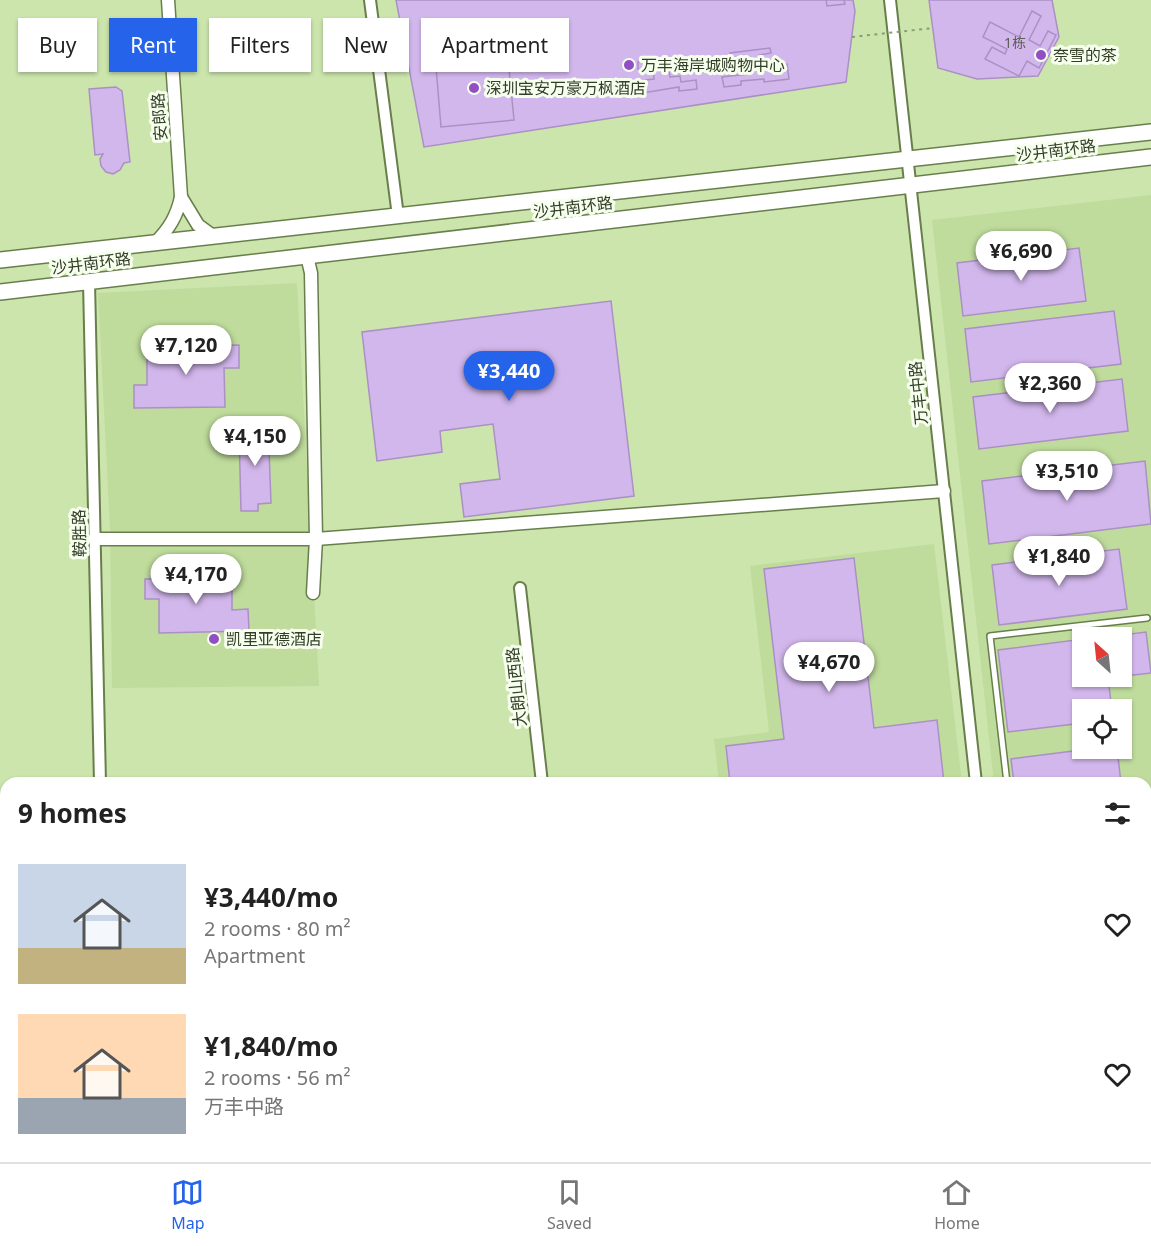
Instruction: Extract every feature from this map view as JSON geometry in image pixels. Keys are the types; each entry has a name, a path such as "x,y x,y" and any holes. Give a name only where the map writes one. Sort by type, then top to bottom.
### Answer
{"main road":[{"name":"沙井南环路","path":"0,260 1151,132"},
{"name":"沙井南环路","path":"0,292 1151,157"}],"street":[{"name":"安郎路","path":"155,243 169,228 179,208 181,196 168,0"},
{"path":"370,0 398,216"},
{"name":"万丰中路","path":"890,0 975,777"},
{"name":"安郎路","path":"181,196 198,225 213,236"},
{"path":"307,256 311,273 316,539 313,593"},
{"name":"鞍胜路","path":"89,282 100,777"},
{"path":"94,539 316,539 944,491"},
{"name":"大朗山西路","path":"520,588 541,777"}],"lane":[{"path":"1006,777 990,636 1147,618"}],"path":[{"path":"852,37 933,28"}],"shaded area":[{"path":"1151,195 1151,777 993,777 932,220"},
{"path":"297,283 319,686 112,688 110,528 98,293"},
{"path":"934,544 961,777 718,777 714,739 769,732 750,566"}],"building":[{"name":"万丰海岸城购物中心","path":"396,0 853,0 855,11 846,82 424,147 409,68 409,18 399,18"},
{"path":"826,0 844,0 845,4 827,6"},
{"path":"929,0 1052,0 1059,37 1038,76 977,79 938,68"},
{"path":"1032,11 1041,16 1029,40 1040,46 1048,31 1056,35 1039,68 1027,61 1019,76 985,59 992,47 1005,54 1007,49 983,37 990,22 1019,37"},
{"path":"770,48 771,53 759,55 761,68 787,64 789,79 764,82 764,79 741,81 741,85 724,87 722,77 748,74 746,56 731,58 730,53"},
{"path":"679,57 680,64 668,65 670,77 680,76 681,82 696,80 697,89 679,91 679,87 631,95 629,82 654,79 653,67 638,69 638,62"},
{"path":"436,72 509,72 514,120 441,127"},
{"path":"116,87 122,91 130,162 124,163 120,170 113,174 106,172 101,166 100,159 103,154 95,155 89,89"},
{"path":"1079,248 1086,301 963,316 957,263"},
{"path":"611,301 634,496 464,517 460,484 500,479 493,424 440,431 442,452 377,461 362,332"},
{"path":"1114,311 1121,364 971,382 965,329"},
{"path":"196,342 196,346 239,345 239,368 224,368 225,407 134,408 134,385 147,385 147,343"},
{"path":"1122,379 1128,431 979,449 973,397"},
{"path":"268,423 271,503 258,504 258,511 241,511 239,431 248,431 248,424"},
{"path":"1145,461 1151,524 989,544 982,481"},
{"path":"1119,549 1127,609 999,625 992,565"},
{"path":"854,558 874,728 937,720 943,777 729,777 726,746 784,739 764,569"},
{"path":"232,578 232,610 248,609 249,631 159,633 159,599 145,599 145,579"},
{"path":"1146,632 1151,673 1132,675 1132,634"},
{"path":"1072,640 1072,687 1109,687 1111,699 1072,699 1072,724 1008,732 998,650"},
{"path":"1072,751 1072,759 1118,759 1120,777 1013,777 1011,759"}],"place":[{"name":"奈雪的茶","path":"1041,55"},
{"name":"万丰海岸城购物中心","path":"629,65"},
{"name":"深圳宝安万豪万枫酒店","path":"474,88"},
{"name":"凯里亚德酒店","path":"214,639"}]}
